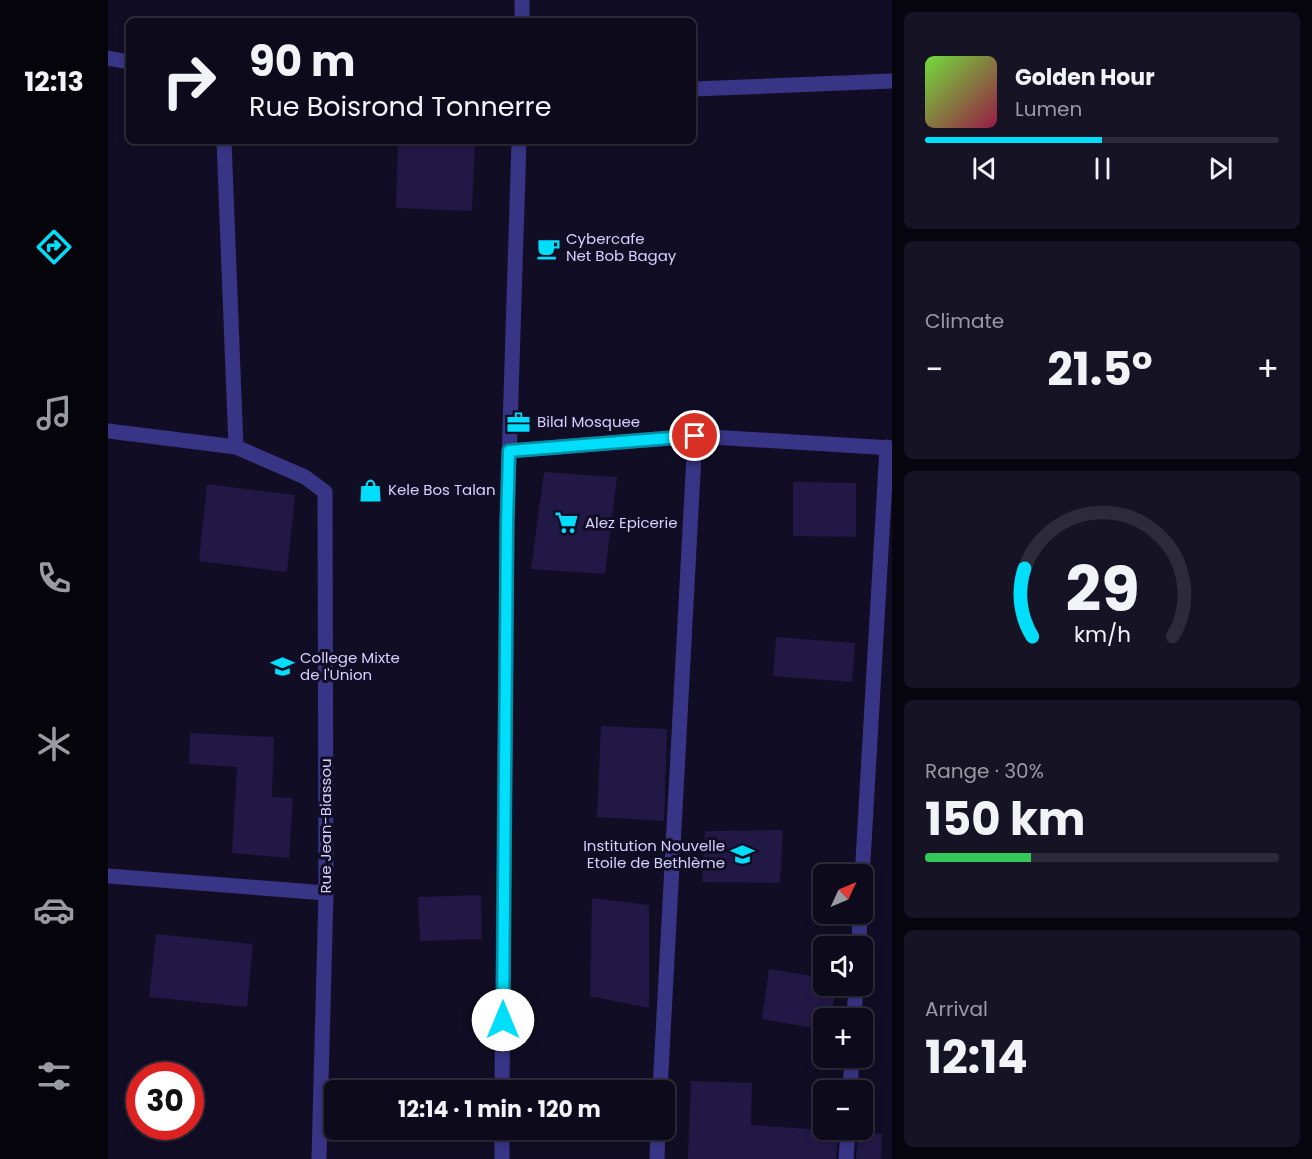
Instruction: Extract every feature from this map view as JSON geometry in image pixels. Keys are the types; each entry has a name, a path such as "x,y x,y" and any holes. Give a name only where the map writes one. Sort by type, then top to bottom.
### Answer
{"street":[{"path":"522,0 522,18"},
{"path":"108,58 126,61"},
{"path":"696,89 892,81"},
{"path":"108,431 236,447 224,144"},
{"path":"502,1080 507,523 519,144"},
{"path":"509,451 695,436 890,448 863,864"},
{"path":"661,1080 695,436"},
{"name":"Rue Jean-Biassou","path":"236,447 305,477 325,492 326,893 319,1159"},
{"path":"108,876 326,893"},
{"path":"502,1140 502,1159"},
{"path":"657,1159 658,1140"},
{"path":"846,1159 847,1140"}],"building":[{"path":"398,144 475,144 472,211 396,208"},
{"path":"544,472 617,477 605,574 531,569"},
{"path":"793,482 856,483 856,537 793,536"},
{"path":"207,484 295,495 287,572 199,561"},
{"path":"776,637 855,643 852,682 773,676"},
{"path":"601,726 667,729 664,821 597,817"},
{"path":"190,733 274,737 272,797 293,798 289,858 232,853 237,767 189,764"},
{"path":"783,830 780,883 702,882 705,831"},
{"path":"481,895 482,939 420,941 418,897"},
{"path":"592,898 649,905 649,1008 590,996"},
{"path":"156,934 253,944 247,1007 149,997"},
{"path":"769,969 813,976 813,996 834,996 833,1008 813,1008 813,1028 762,1019"},
{"path":"691,1081 752,1083 751,1125 813,1129 813,1140 837,1140 836,1159 688,1159"},
{"path":"873,1133 882,1134 881,1159 856,1159 857,1140 873,1140"}],"place":[{"name":"Cybercafe Net Bob Bagay","path":"548,248"},
{"name":"Bilal Mosquee","path":"519,422"},
{"name":"Kele Bos Talan","path":"370,490"},
{"name":"Alez Epicerie","path":"567,523"},
{"name":"College Mixte de l'Union","path":"282,667"},
{"name":"Institution Nouvelle Etoile de Bethlème","path":"743,855"}],"route":[{"path":"503,1020 509,451 695,436"}]}
